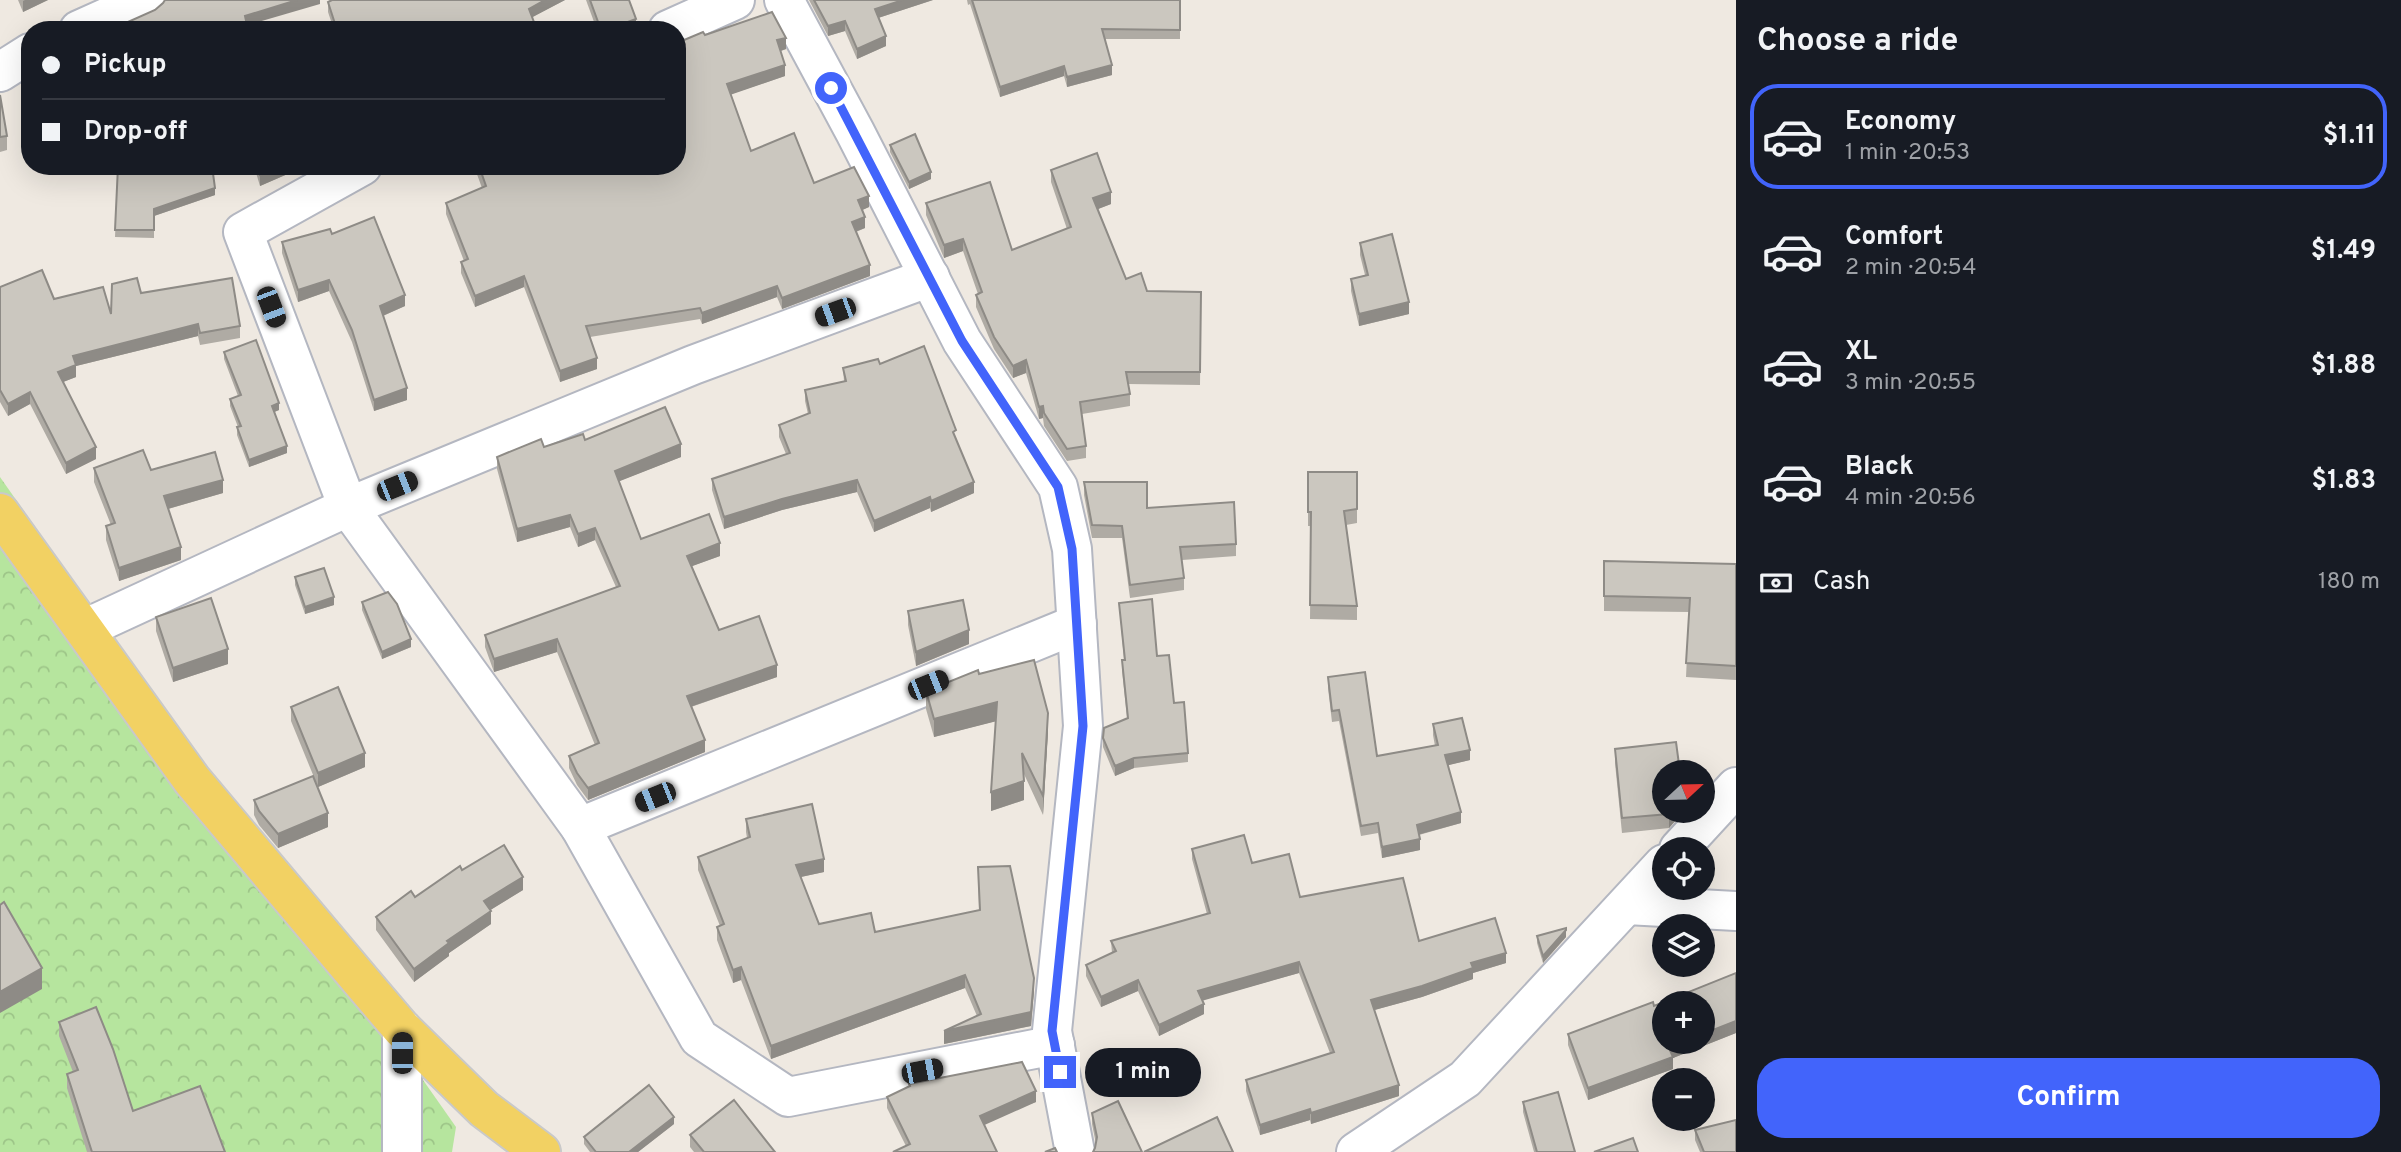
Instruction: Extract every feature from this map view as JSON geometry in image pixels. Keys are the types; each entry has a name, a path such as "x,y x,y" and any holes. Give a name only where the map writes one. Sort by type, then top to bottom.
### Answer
{"main road":[{"path":"0,513 192,780 402,1029 484,1109 541,1152"}],"street":[{"path":"99,21 146,0"},
{"path":"686,22 735,0"},
{"path":"784,0 962,341 1058,487 1072,549 1083,726 1052,1031 1075,1152"},
{"path":"0,72 21,59"},
{"path":"346,175 243,232 348,507 580,827 699,1038 788,1097 1055,1045"},
{"path":"84,629 348,507 693,365 930,277"},
{"path":"580,827 1077,624"},
{"path":"1690,837 1736,787"},
{"path":"1356,1152 1465,1079 1652,877"},
{"path":"1626,905 1736,912"},
{"path":"401,1152 402,1029"}],"green space":[{"path":"0,477 456,1127 452,1152 0,1152"}],"building":[{"path":"165,0 297,0 245,16 246,21 130,21 155,10"},
{"path":"545,0 529,9 534,21 334,21 328,2"},
{"path":"590,0 629,0 636,19 631,21 598,21"},
{"path":"814,0 903,0 875,9 886,36 857,49 845,21 828,26"},
{"path":"972,0 1180,0 1180,30 1102,29 1112,65 1067,77 1064,66 1000,87"},
{"path":"772,12 786,38 777,40 785,65 727,84 751,151 794,133 814,183 854,167 869,196 858,200 865,217 852,222 870,265 782,298 777,286 702,313 700,308 586,326 597,358 560,371 524,276 475,296 461,262 468,259 446,203 486,186 482,175 686,175 686,39 703,32 705,35"},
{"path":"0,95 7,136 0,137"},
{"path":"915,134 931,172 909,182 890,145"},
{"path":"1097,153 1111,192 1093,198 1126,279 1141,273 1147,291 1201,292 1200,372 1126,372 1130,394 1080,402 1086,446 1067,449 1044,413 1043,406 1039,407 1026,360 1013,366 994,337 976,295 982,292 963,239 944,245 926,203 990,182 1012,250 1071,227 1051,170"},
{"path":"118,175 213,175 215,188 154,209 154,230 115,230"},
{"path":"374,217 405,295 380,306 407,388 374,400 352,330 329,280 298,290 282,242 330,229 332,234"},
{"path":"1392,234 1409,302 1359,314 1351,279 1368,275 1360,243"},
{"path":"42,270 54,299 103,287 111,314 112,284 137,278 141,293 232,278 240,326 200,333 198,324 73,356 76,365 58,372 96,447 66,463 30,392 8,404 0,390 0,287"},
{"path":"256,340 279,403 272,406 287,446 249,460 237,427 241,426 230,399 241,395 224,352"},
{"path":"924,346 956,430 953,432 974,482 874,521 857,480 724,517 712,479 790,453 779,425 810,413 805,390 846,381 843,368 878,359 880,364"},
{"path":"665,407 681,444 615,471 641,539 709,514 720,543 687,556 719,630 759,616 777,665 687,696 705,740 588,788 569,756 599,743 557,639 494,659 485,635 620,586 595,528 578,534 570,515 517,529 497,457 541,439 544,447 583,434 585,440"},
{"path":"143,450 151,470 215,452 223,480 164,496 181,547 119,568 106,526 115,523 94,468"},
{"path":"1308,472 1357,472 1357,509 1344,511 1357,606 1310,605 1311,512 1308,512"},
{"path":"1084,482 1147,482 1147,508 1234,502 1236,544 1180,547 1184,578 1130,585 1122,526 1092,525"},
{"path":"1604,561 1736,564 1736,666 1686,663 1690,598 1604,596"},
{"path":"324,568 334,597 305,607 295,577"},
{"path":"388,592 397,604 411,639 382,652 362,602"},
{"path":"211,598 228,649 173,668 156,617"},
{"path":"1152,599 1157,656 1169,655 1174,703 1184,702 1188,753 1134,758 1115,766 1103,738 1104,728 1128,718 1119,603"},
{"path":"963,600 969,630 916,652 908,611"},
{"path":"1034,660 1048,713 1043,796 1022,753 1024,781 991,792 997,702 934,719 926,691 978,670 979,674"},
{"path":"1365,672 1377,756 1438,745 1433,724 1462,718 1470,750 1445,755 1461,812 1417,825 1420,839 1382,847 1378,823 1361,826 1339,710 1332,711 1328,677"},
{"path":"338,687 365,753 318,773 291,707"},
{"path":"1676,742 1678,760 1652,760 1652,815 1622,818 1615,749"},
{"path":"313,776 328,813 278,834 259,811 254,800"},
{"path":"812,804 824,859 796,865 819,924 871,913 875,932 980,910 978,867 1010,866 1034,978 1031,1012 944,1031 981,1014 965,975 771,1046 741,967 733,970 717,927 724,924 698,857 750,837 746,819"},
{"path":"1244,835 1252,863 1289,854 1300,897 1403,878 1419,941 1495,918 1506,953 1471,963 1473,968 1422,986 1371,1000 1399,1085 1311,1113 1310,1109 1260,1125 1246,1080 1334,1052 1299,962 1198,991 1204,1004 1159,1025 1138,980 1101,997 1086,965 1116,951 1111,941 1210,913 1192,849"},
{"path":"504,845 523,877 484,901 491,911 447,941 449,943 414,969 376,917 411,891 415,897 460,866 462,870"},
{"path":"4,902 42,968 0,992 0,905"},
{"path":"1566,930 1543,956 1537,936"},
{"path":"1736,973 1736,1021 1715,1029 1715,991 1691,991"},
{"path":"1652,1002 1652,1054 1672,1054 1673,1057 1588,1088 1568,1034"},
{"path":"96,1007 133,1111 200,1086 225,1152 92,1152 67,1074 78,1070 59,1022"},
{"path":"1022,1062 1036,1091 980,1116 997,1152 893,1152 910,1144 887,1097 910,1086 909,1084"},
{"path":"649,1085 674,1117 629,1152 596,1152 584,1137"},
{"path":"1558,1092 1575,1152 1537,1152 1523,1102"},
{"path":"734,1100 775,1152 704,1152 690,1135"},
{"path":"1118,1101 1142,1152 1093,1152 1097,1137 1092,1113"},
{"path":"1217,1117 1233,1152 1144,1152"},
{"path":"1736,1120 1736,1152 1704,1152 1695,1131 1715,1131 1715,1125"},
{"path":"1633,1138 1638,1152 1594,1152"}],"route":[{"path":"831,88 962,341 1058,487 1072,549 1083,726 1052,1031 1060,1072"}]}
